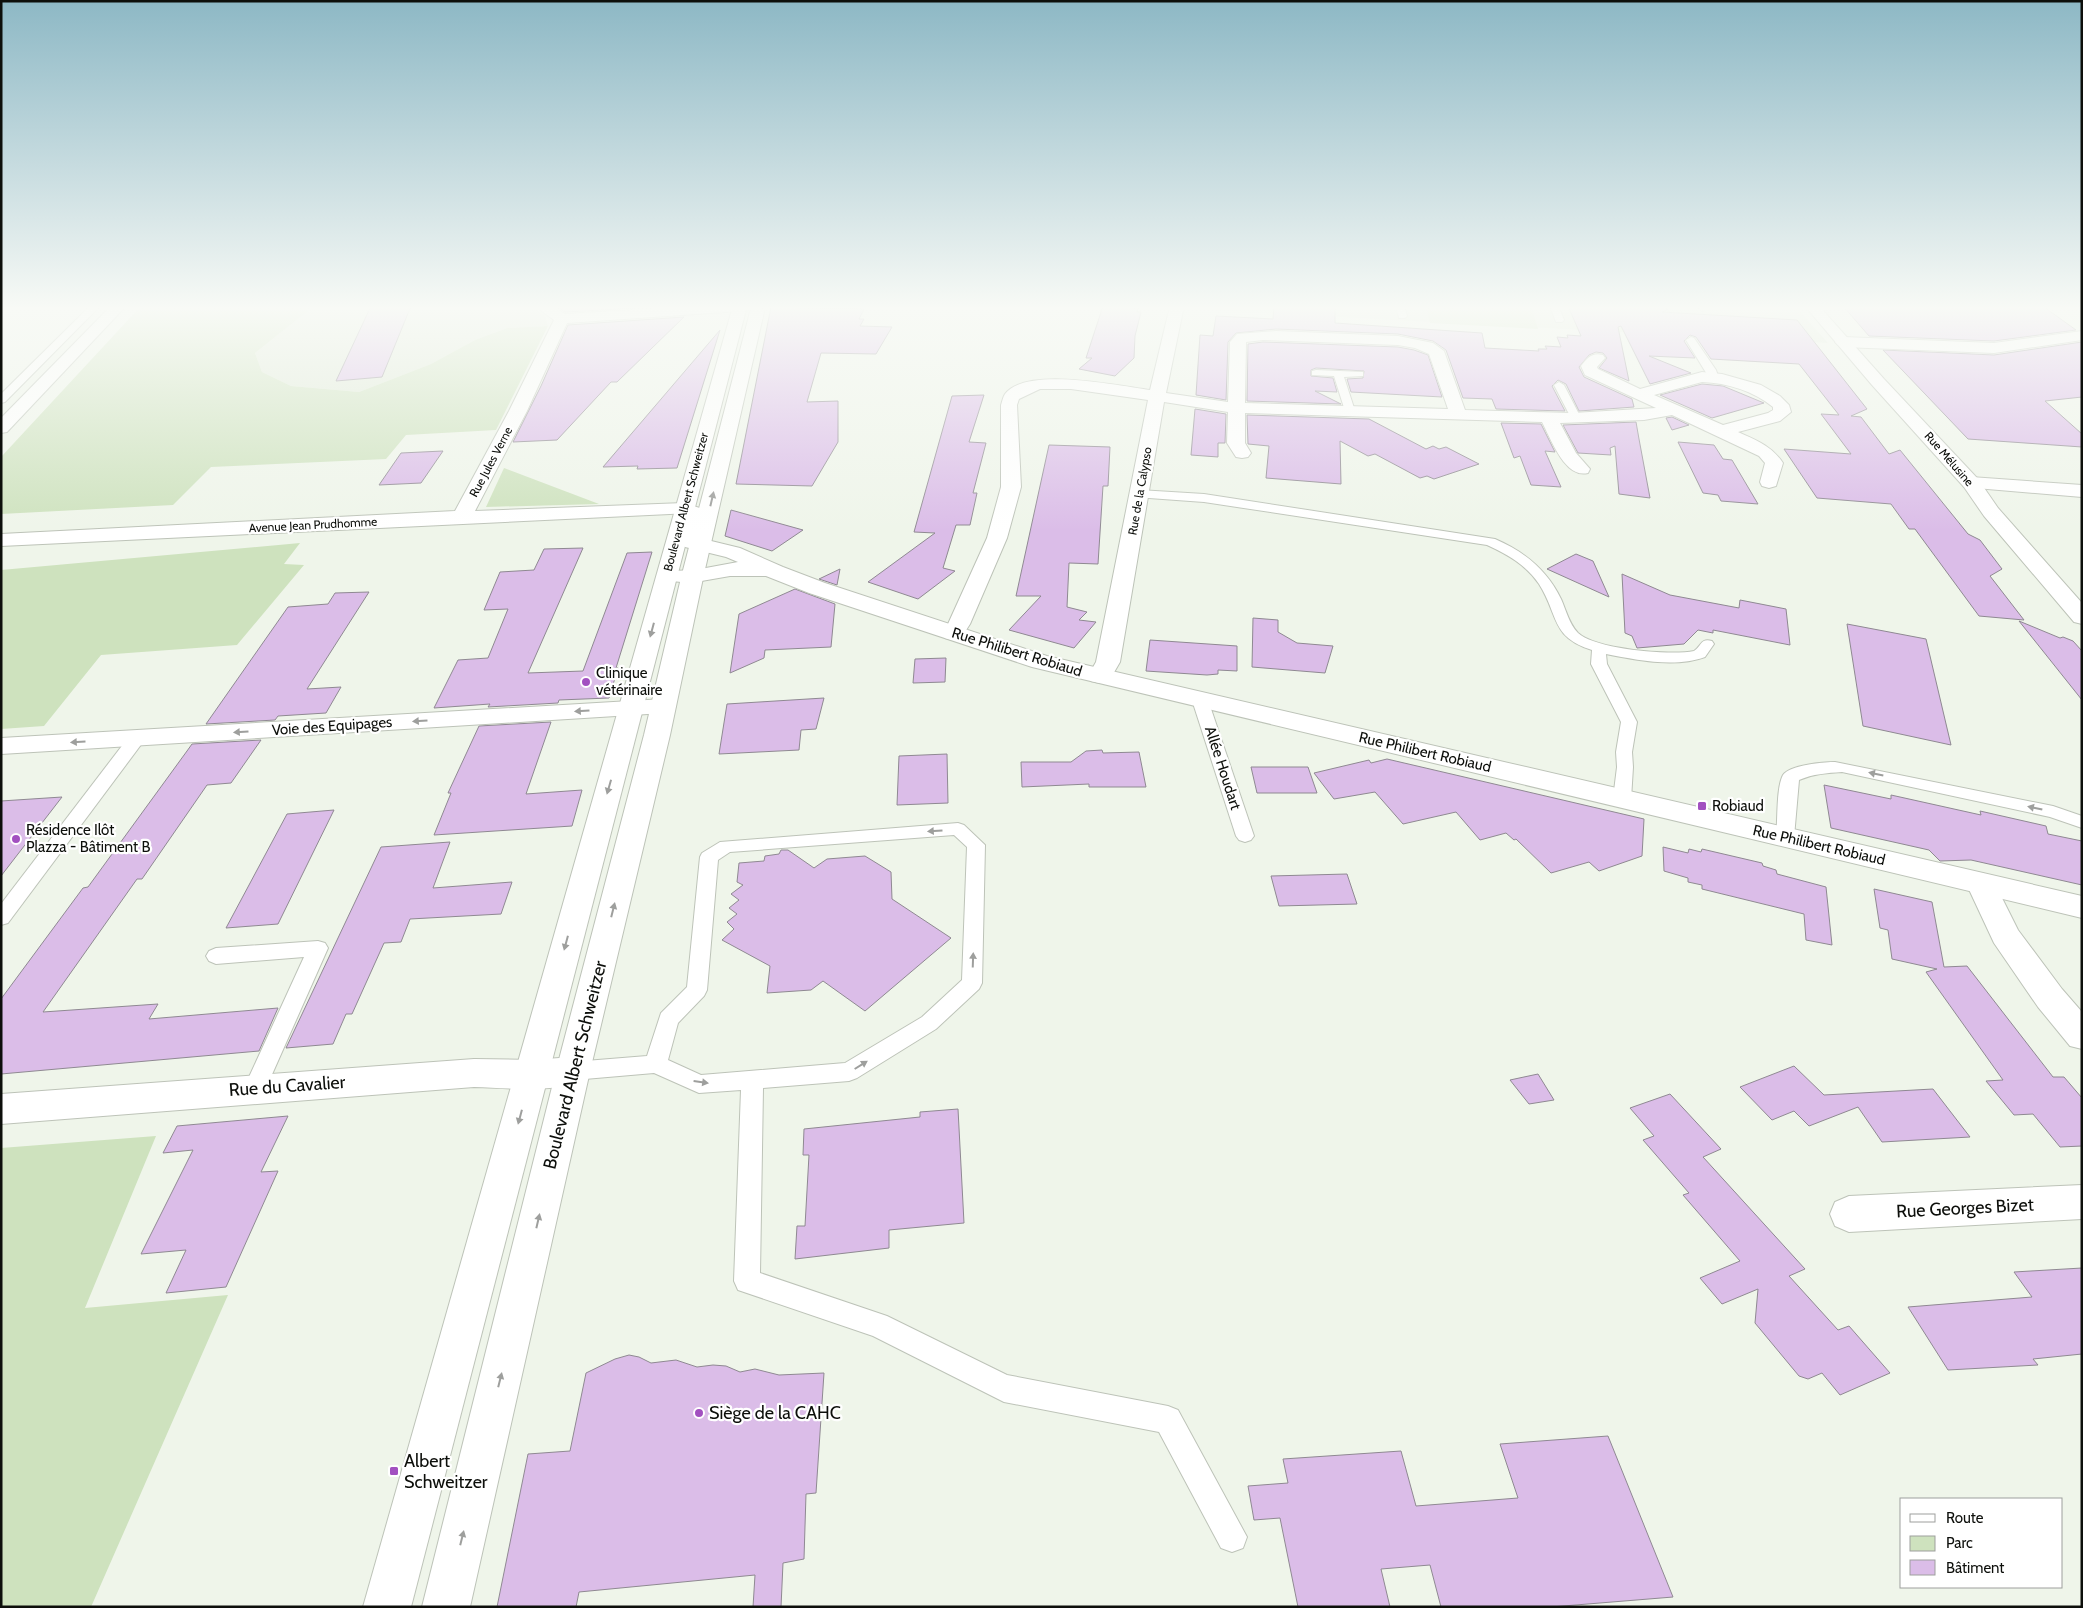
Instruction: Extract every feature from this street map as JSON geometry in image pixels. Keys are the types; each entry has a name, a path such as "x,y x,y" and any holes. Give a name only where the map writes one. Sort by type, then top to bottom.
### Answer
{"street":[{"path":"1,428 46,381"},
{"name":"Rue Jules Verne","path":"462,517 532,381"},
{"name":"Boulevard Albert Schweitzer","path":"453,1600 573,1071 647,707 679,579 682,519 719,381"},
{"name":"Boulevard Albert Schweitzer","path":"693,548 738,381"},
{"name":"Rue de la Calypso","path":"1100,676 1108,662 1161,381"},
{"path":"1238,381 1236,443 1242,453"},
{"path":"1446,381 1458,414"},
{"path":"1610,381 1721,430 1765,452 1774,463 1769,482"},
{"path":"1638,394 1687,381"},
{"path":"1721,430 1774,417 1782,412 1781,405 1772,397 1731,381"},
{"name":"Rue Mélusine","path":"1879,381 1971,482 1991,512 2082,617"},
{"path":"953,633 959,624 997,538 1011,487 1009,405 1012,396 1029,387 1062,384 1238,408 1576,418 1644,416 1673,410"},
{"path":"1548,417 1568,455 1581,469"},
{"path":"1971,482 2082,491"},
{"name":"Avenue Jean Prudhomme","path":"1,540 462,517 624,512 657,524 682,519"},
{"path":"679,579 693,548 691,531 682,519"},
{"name":"Rue Philibert Robiaud","path":"693,548 733,552 775,572 817,588 1040,662 2082,907"},
{"name":"Rue Philibert Robiaud","path":"679,579 746,568 775,572"},
{"name":"Boulevard Albert Schweitzer","path":"387,1607 590,854 647,707"},
{"name":"Voie des Equipages","path":"1,746 647,707"},
{"path":"1981,884 2005,934 2050,998 2082,1036"},
{"name":"Rue du Cavalier","path":"1,1109 255,1088 474,1073 532,1074 573,1071"},
{"name":"Rue Georges Bizet","path":"1849,1214 2082,1202"}],"lane":[{"path":"1,400 20,381"},
{"path":"1341,381 1350,411"},
{"path":"1559,385 1576,418"},
{"path":"1139,494 1204,498 1490,542 1522,557 1537,570 1548,587 1568,630 1576,639 1599,647 1652,657 1697,655 1705,650 1707,644"},
{"path":"1599,647 1599,664 1629,722 1624,752 1625,767 1622,799"},
{"name":"Allée Houdart","path":"1200,700 1245,836"},
{"path":"1,918 138,738"},
{"path":"1785,837 1788,820 1787,793 1791,777 1804,770 1825,767 1842,767 2053,812 2082,822"},
{"path":"573,1071 656,1064 699,1084 849,1072 929,1023 972,983 976,845 958,829 726,846 710,857 697,990 668,1019 656,1064"},
{"path":"216,956 318,948 255,1088"},
{"path":"752,1080 747,1282 878,1324 1004,1388 1168,1420 1232,1537"}],"shaded area":[{"path":"281,381 387,381 359,392 291,386"}],"green space":[{"path":"71,381 281,381 291,386 359,392 387,381 520,381 496,430 406,435 386,459 211,467 173,505 1,514 1,457"},
{"path":"504,468 599,504 486,507"},
{"path":"300,543 284,564 304,565 237,645 101,655 44,726 1,729 1,570"},
{"path":"156,1136 85,1308 228,1295 91,1607 1,1607 1,1148"}],"building":[{"path":"543,381 618,381 611,382 557,440 513,442"},
{"path":"676,381 704,381 677,468 637,469 638,466 603,467"},
{"path":"756,381 813,381 807,402 838,401 838,442 812,486 736,484"},
{"path":"1197,381 1227,381 1226,400 1196,395"},
{"path":"1247,381 1334,381 1337,392 1315,391 1341,404 1247,401"},
{"path":"1348,381 1437,381 1442,397 1351,392"},
{"path":"1457,381 1557,381 1552,386 1565,411 1496,409 1492,399 1463,398"},
{"path":"1560,381 1593,381 1632,399 1634,407 1579,411 1566,384"},
{"path":"1649,381 1661,381 1650,384"},
{"path":"1812,381 1845,381 1867,409 1851,416 1861,417 1889,454 1900,450 1968,534 1980,540 2002,569 1990,576 2024,620 1979,616 1915,529 1909,529 1891,504 1817,498 1784,449 1851,454 1821,414 1839,415"},
{"path":"1913,381 2082,381 2082,397 2045,401 2082,434 2082,447 1968,439"},
{"path":"1702,384 1723,386 1764,403 1712,418 1660,395"},
{"path":"984,395 969,442 986,443 973,493 977,493 970,525 956,525 943,568 955,571 918,599 868,582 935,533 914,532 952,396"},
{"path":"1195,409 1226,414 1225,443 1218,443 1218,457 1191,455"},
{"path":"1247,415 1369,419 1426,449 1433,446 1439,449 1446,447 1479,464 1434,479 1427,476 1420,478 1375,454 1368,456 1340,441 1341,484 1266,478 1269,446 1248,444"},
{"path":"1672,417 1689,425 1672,430 1666,418"},
{"path":"1636,422 1650,498 1619,494 1615,446 1610,448 1611,455 1578,453 1563,425"},
{"path":"1501,423 1541,424 1555,452 1545,451 1561,487 1531,485 1520,456 1514,458"},
{"path":"1678,442 1714,445 1723,459 1732,460 1758,504 1721,501 1718,495 1703,493"},
{"path":"1049,445 1110,447 1108,486 1103,486 1098,564 1069,563 1067,607 1087,612 1079,620 1096,622 1074,648 1009,630 1041,596 1016,596"},
{"path":"443,451 421,483 379,485 401,453"},
{"path":"731,510 803,530 772,551 725,536"},
{"path":"583,548 528,673 583,671 627,553 652,552 616,668 618,668 609,698 559,700 558,703 488,707 490,704 434,708 458,660 488,658 508,609 484,610 500,572 534,570 544,549"},
{"path":"1576,554 1593,561 1609,597 1547,569"},
{"path":"840,569 837,585 819,579"},
{"path":"1622,574 1670,595 1739,608 1740,600 1786,609 1790,645 1713,630 1713,633 1698,630 1684,644 1637,648 1632,636 1625,633"},
{"path":"795,589 835,604 831,647 765,650 764,658 730,673 739,614"},
{"path":"369,592 307,689 341,687 326,713 278,716 275,720 206,724 288,607 328,604 335,593"},
{"path":"1253,618 1278,620 1278,632 1297,643 1333,646 1325,673 1252,667"},
{"path":"2019,621 2060,638 2063,637 2073,641 2082,651 2082,700"},
{"path":"1847,624 1926,639 1951,745 1863,726"},
{"path":"1150,640 1237,646 1237,671 1218,670 1218,674 1207,675 1146,671"},
{"path":"946,658 945,682 913,683 915,659"},
{"path":"824,698 816,729 801,730 799,750 719,754 727,704"},
{"path":"551,722 526,794 582,790 572,826 434,835 451,793 448,793 479,726"},
{"path":"261,740 231,783 207,785 142,879 137,879 43,1012 158,1004 149,1019 278,1008 259,1051 1,1074 1,999 83,888 88,887 192,744"},
{"path":"1102,750 1103,753 1139,752 1146,787 1089,787 1089,784 1022,787 1021,762 1071,762 1086,751"},
{"path":"947,754 948,803 897,805 899,756"},
{"path":"1387,759 1644,819 1642,856 1599,871 1589,862 1551,873 1516,839 1514,840 1506,833 1480,840 1456,812 1403,824 1375,792 1334,799 1314,773 1369,760 1371,763"},
{"path":"1251,767 1308,767 1317,793 1257,793"},
{"path":"1824,785 1891,799 1891,795 1981,815 1980,811 2046,826 2048,834 2082,841 2082,885 1971,860 1940,861 1929,850 1831,828"},
{"name":"Résidence Ilôt Plazza - Bâtiment B","path":"62,797 1,876 1,801"},
{"path":"334,810 278,924 226,928 287,814"},
{"path":"450,842 433,888 512,882 501,914 410,919 401,942 384,943 352,1014 346,1014 333,1044 286,1048 381,847"},
{"path":"1663,847 1688,853 1689,849 1701,852 1702,849 1762,863 1763,866 1776,870 1777,874 1826,887 1832,945 1806,940 1804,914 1702,889 1702,885 1688,882 1688,878 1664,871"},
{"path":"781,850 788,850 814,868 827,859 865,856 891,872 892,899 951,938 865,1011 823,981 811,990 767,993 770,966 722,940 734,929 727,922 737,914 729,908 739,900 731,894 743,885 737,882 739,863 764,861 765,856 779,854"},
{"path":"1347,874 1357,904 1279,906 1271,876"},
{"path":"1874,889 1932,902 1944,967 1967,966 2053,1077 2064,1077 2082,1098 2082,1146 2060,1147 2033,1114 2014,1115 1986,1081 2003,1080 1926,972 1937,969 1892,959 1888,930 1880,928"},
{"path":"1794,1066 1824,1095 1933,1089 1970,1137 1882,1142 1858,1107 1809,1126 1794,1111 1772,1120 1740,1087"},
{"path":"1538,1074 1554,1100 1529,1104 1510,1080"},
{"path":"1670,1094 1721,1149 1703,1157 1805,1269 1789,1276 1838,1330 1849,1326 1890,1373 1840,1395 1822,1373 1808,1379 1799,1376 1755,1323 1758,1289 1722,1304 1700,1278 1740,1261 1683,1195 1689,1193 1643,1140 1654,1136 1630,1108"},
{"path":"958,1109 964,1223 889,1230 889,1248 795,1259 797,1226 805,1226 809,1155 803,1155 804,1129 920,1117 920,1112"},
{"path":"288,1116 261,1172 278,1171 226,1287 166,1293 186,1250 141,1254 193,1150 163,1153 177,1126"},
{"path":"2082,1268 2082,1354 2033,1359 2038,1365 1948,1370 1908,1307 2032,1297 2014,1272"},
{"path":"629,1355 639,1357 651,1363 676,1360 697,1367 726,1366 740,1372 755,1369 779,1375 824,1373 816,1493 806,1494 804,1559 783,1563 781,1607 753,1607 755,1575 579,1592 576,1607 497,1607 528,1454 570,1451 586,1373 615,1359"},
{"path":"1608,1436 1673,1597 1551,1607 1441,1607 1430,1565 1381,1569 1390,1607 1298,1607 1280,1518 1254,1520 1248,1486 1288,1483 1283,1459 1401,1451 1416,1506 1518,1498 1500,1444"}],"place":[{"name":"Clinique vétérinaire","path":"586,682"},
{"name":"Robiaud","path":"1702,806"},
{"name":"Résidence Ilôt Plazza - Bâtiment B","path":"16,839"},
{"name":"Siège de la CAHC","path":"699,1413"},
{"name":"Albert Schweitzer","path":"394,1471"}]}
